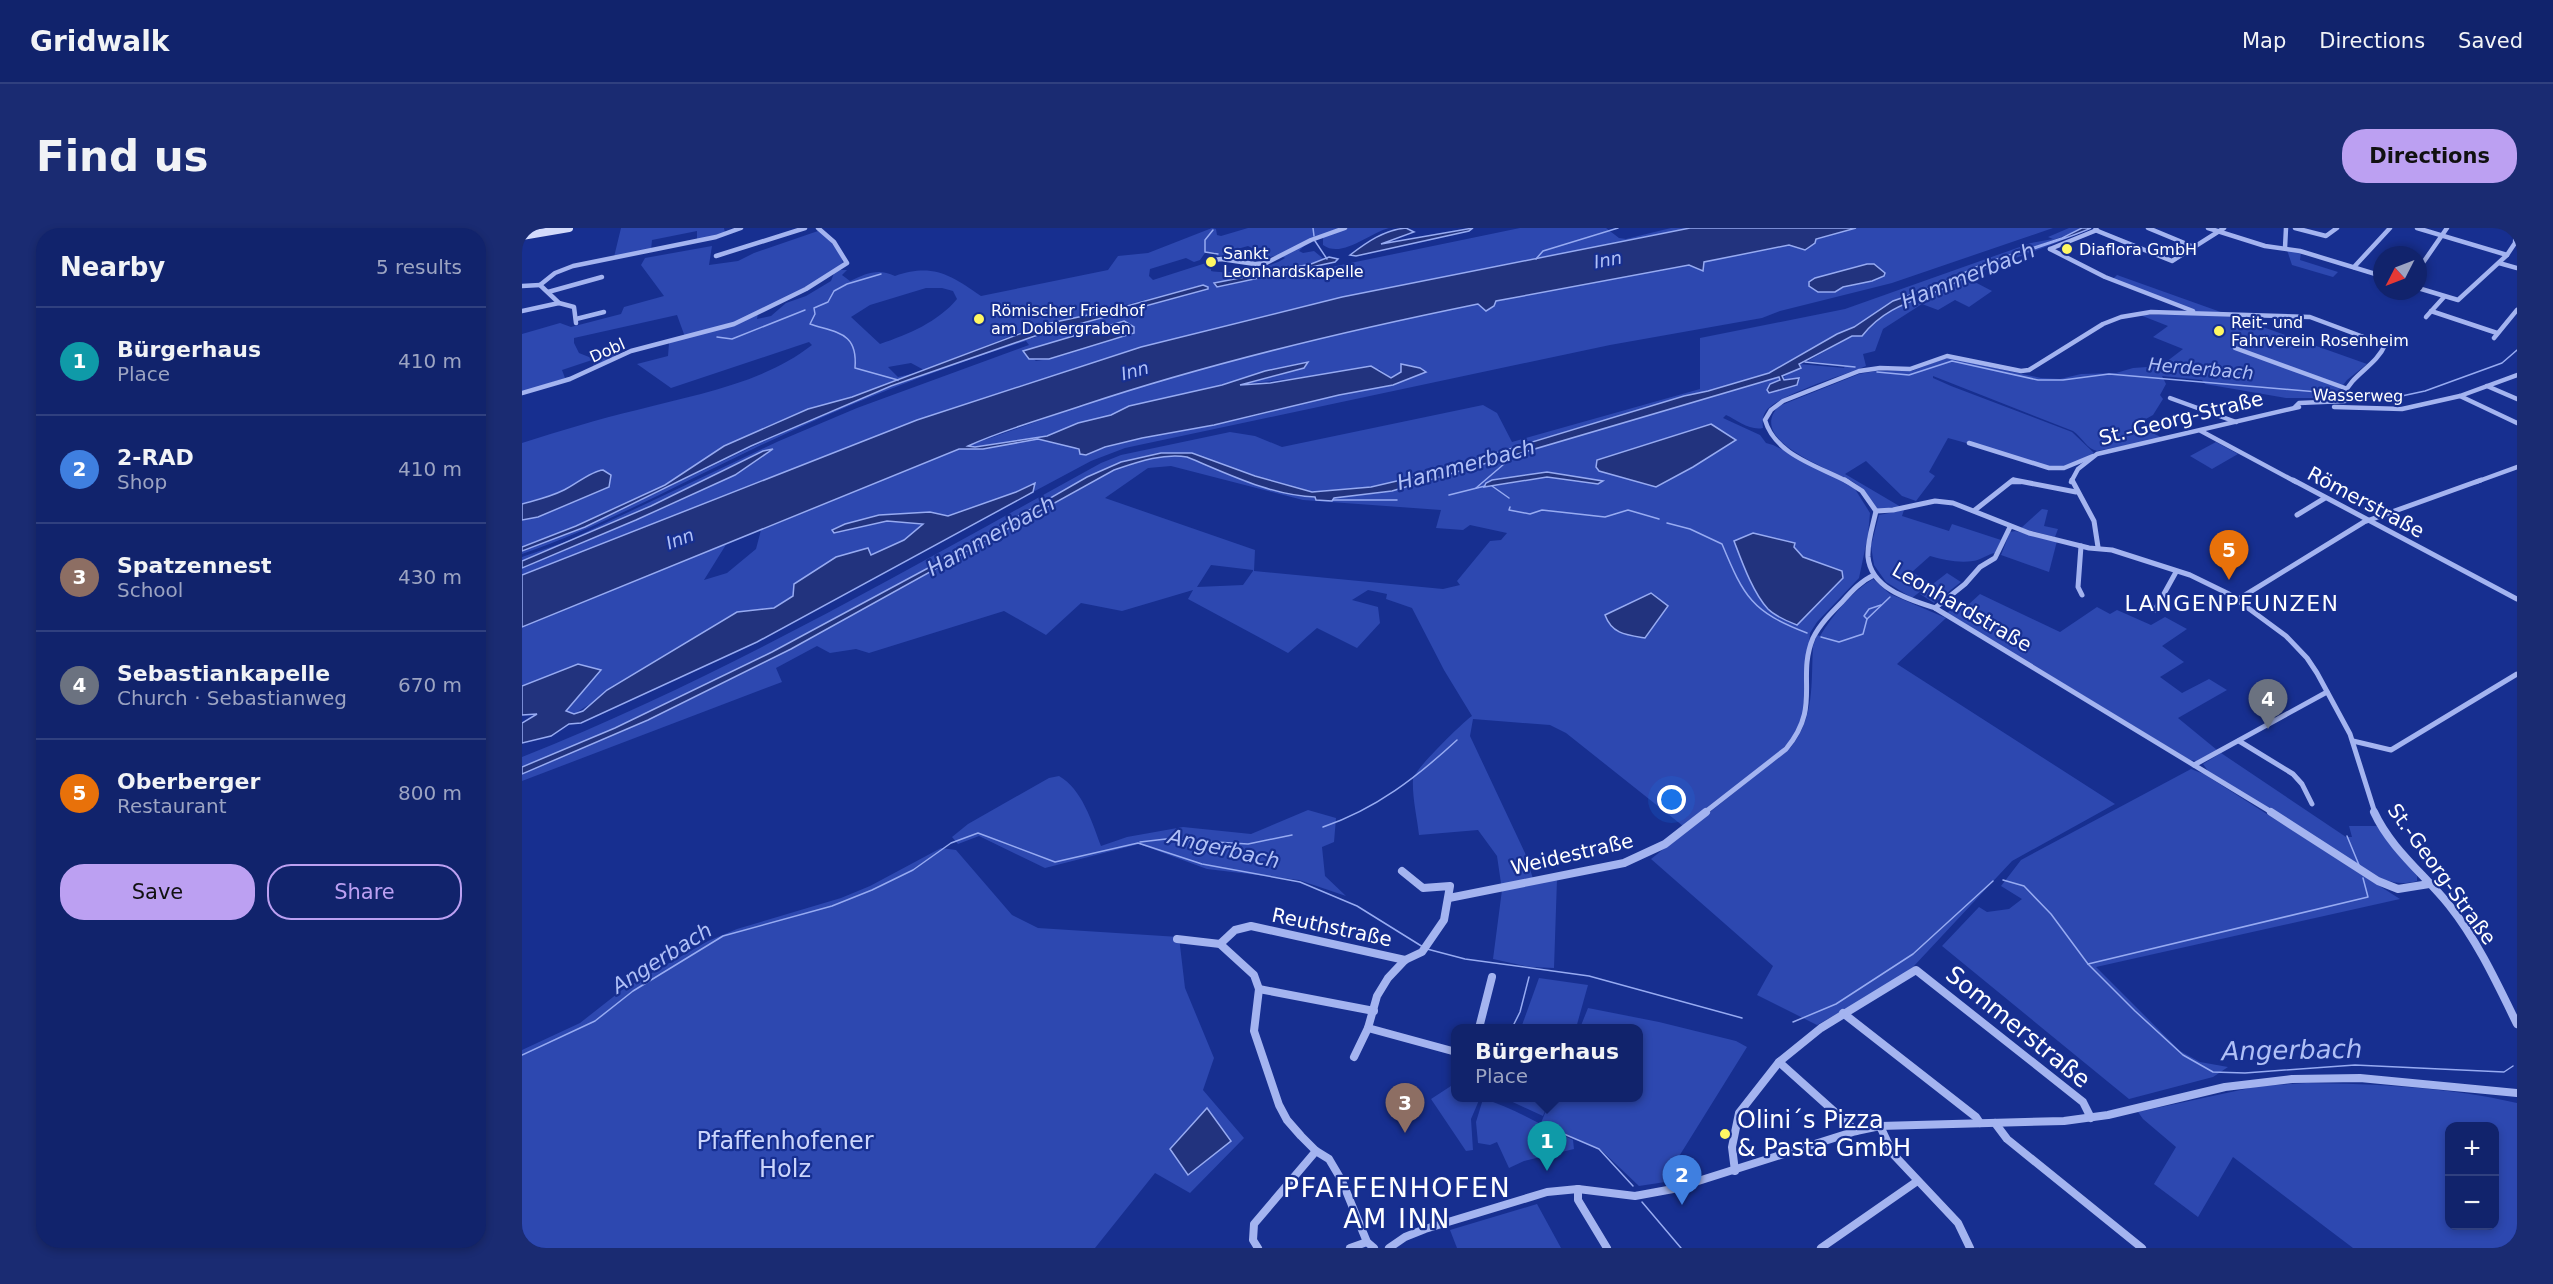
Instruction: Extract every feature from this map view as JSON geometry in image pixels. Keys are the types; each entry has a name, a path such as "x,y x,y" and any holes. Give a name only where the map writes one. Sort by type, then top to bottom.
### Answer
{"main road":[{"path":"522,236 569,228"}],"street":[{"path":"522,286 540,285 555,273 573,266 716,237 741,228"},
{"path":"716,256 733,253 765,238 805,228"},
{"name":"Dobl","path":"522,393 570,379 631,351 735,324 770,308 845,265 847,261 834,242 818,228"},
{"path":"1208,261 1266,263 1313,239 1345,228"},
{"path":"2100,228 2050,249 2105,277 2198,313"},
{"path":"2148,228 2194,247"},
{"path":"2208,228 2265,246 2285,248 2373,273"},
{"path":"2095,231 2172,261 2224,228"},
{"path":"2285,248 2286,228"},
{"path":"2295,228 2326,236 2337,228"},
{"path":"2354,267 2390,228"},
{"path":"2418,228 2507,255"},
{"path":"2427,257 2447,228"},
{"path":"2427,291 2458,300 2515,247 2516,228"},
{"path":"2499,263 2517,268"},
{"path":"548,292 602,277"},
{"path":"540,285 560,303 574,307 576,321 604,312"},
{"path":"2426,317 2444,297"},
{"path":"522,311 560,303"},
{"path":"2431,311 2495,335 2517,310"},
{"path":"1935,608 1965,584 1980,567 1995,558 2010,527 1975,510 1933,501 1894,511 1876,511 1865,494 1857,487 1773,440 1767,431 1765,420 1772,410 1783,401 1869,369 1910,369 1949,356 2025,370 2114,320 2151,312 2198,313"},
{"name":"Wasserweg","path":"2198,313 2310,317 2385,345 2376,358 2348,381 2344,392 2345,401 2299,403 2295,407"},
{"name":"Wasserweg","path":"2235,348 2344,392"},
{"name":"Wasserweg","path":"2295,407 2402,409 2460,396 2516,376"},
{"path":"2487,386 2517,399"},
{"path":"2460,396 2517,423"},
{"path":"2170,398 2236,422"},
{"name":"St.-Georg-Straße","path":"2076,492 2071,482 2074,473 2094,456 2118,448 2200,431 2295,407"},
{"name":"Römerstraße","path":"2200,431 2517,599"},
{"path":"1969,442 2042,467 2058,469 2070,468 2086,457 2094,456"},
{"path":"2237,600 2368,520 2517,467"},
{"path":"1975,510 2013,480 2076,492 2087,507 2096,527 2098,547"},
{"path":"2297,515 2325,498"},
{"name":"Leonhardstraße","path":"1876,511 1868,556 1874,575 1897,593 1935,608 2194,765 2378,881 2397,889 2429,884"},
{"name":"St.-Georg-Straße","path":"2010,527 2081,546 2098,547 2202,580 2237,600 2290,640 2307,658 2353,741 2376,816 2409,862 2449,905 2465,927 2517,1024"},
{"path":"2081,546 2078,587 2082,595"},
{"path":"2155,610 2176,572"},
{"name":"Weidestraße","path":"1449,898 1624,862 1643,856 1665,844 1770,763 1797,736 1807,711 1809,659 1813,639 1825,619 1863,580 1874,575"},
{"path":"2353,741 2391,750 2517,674"},
{"path":"2194,765 2327,692"},
{"path":"2239,741 2293,774 2302,784 2312,804"},
{"path":"1402,871 1423,888 1450,886 1449,898"},
{"name":"Reuthstraße","path":"1220,944 1235,930 1251,926 1405,960 1422,952 1428,944 1444,920 1449,898"},
{"path":"1177,939 1220,944 1254,975 1259,989 1254,1031 1275,1093 1287,1120 1316,1151 1329,1160 1342,1181 1371,1245 1350,1248"},
{"path":"1354,1057 1368,1028 1377,996 1388,978 1405,960"},
{"name":"Sommerstraße","path":"1843,1013 1888,989 1916,970 2083,1102 2091,1118"},
{"path":"1480,1024 1492,977"},
{"path":"1259,989 1374,1011"},
{"path":"1735,1171 1732,1147 1739,1113 1779,1062 1843,1013 1976,1117 1980,1123"},
{"path":"1368,1028 1451,1051"},
{"path":"1779,1062 1856,1131"},
{"path":"1389,1248 1405,1237 1425,1229 1547,1192 1578,1189 1635,1196 1673,1190 1856,1131 1880,1126 2091,1118 2225,1087 2292,1079 2360,1078 2517,1093"},
{"path":"1995,1123 2007,1139 2142,1248"},
{"path":"1880,1126 1885,1145 1916,1182 1958,1224 1970,1248"},
{"path":"1258,1248 1253,1240 1254,1224 1316,1151"},
{"path":"1821,1248 1916,1182"},
{"path":"1578,1189 1578,1200 1607,1248"}],"green space":[{"path":"621,228 724,228 725,233 697,240 697,231 652,240 651,250 614,257"},
{"path":"1212,228 1216,229 1217,235 1221,236 1248,228 1389,228 1356,244 1339,249 1323,245 1323,236 1307,243 1299,251 1303,253 1314,251 1325,260 1255,274 1217,287 1323,265 1306,270 1307,272 1520,228 1606,228 1619,238 1626,239 1671,228 1690,228 1342,297 1141,347 917,420 522,575 522,568 735,475 770,450 762,451 651,506 522,561 522,557 565,542 779,441 857,408 1029,345 1026,341 921,377 852,405 785,434 609,519 522,554 522,551 606,516 853,402 896,385 984,354 1073,326 1207,289 1208,287 1203,285 1021,332 924,370 911,363 888,367 898,377 920,372 852,397 808,409 724,446 665,485 576,526 522,547 522,520 538,517 606,489 610,485 609,478 589,476 562,491 522,504 522,443 593,421 728,386 772,369 812,345 809,342 671,388 637,364 668,356 669,343 758,314 757,319 771,316 786,303 806,296 831,281 834,273 840,270 847,270 842,275 850,281 872,272 883,272 895,276 908,272 931,271 960,282 981,296 1108,270 1118,256 1148,253","holes":["1248,246 1270,257 1279,255 1285,258 1260,268 1238,271 1211,271 1211,264 1206,263 1153,280 1149,276 1150,269 1186,258 1194,262 1200,260 1205,253 1215,252 1217,256 1229,255 1230,251","926,288 953,291 957,299 932,321 880,344 851,317 870,305","1124,321 1131,324 1134,333 1049,359 1036,361 1024,352"]},
{"path":"1856,228 2053,228 1892,283 1780,311 1762,318 1610,345 1125,448 1091,461 1033,492 1035,483 948,516 930,512 879,515 845,524 833,530 834,533 887,521 924,524 904,540 870,555 868,549 774,608 737,612 574,714 566,711 600,671 578,664 522,686 522,627 727,543 704,580 727,573 756,549 761,530 959,449 983,449 1038,439 1075,448 1086,455 1133,440 1230,422 1393,384 1426,372 1401,364 1401,372 1391,378 1379,369 1235,385 1304,368 1265,371 1222,385 1129,406 1111,415 1078,423 1047,436 975,447 967,446 1109,396 1216,364 1347,332 1478,304 1494,306 1496,301 1689,265 1702,271 1704,262 1789,245 1805,250 1815,239","holes":["1867,264 1859,284 1839,289 1815,278"]},
{"path":"2069,228 2082,228 1939,283 1837,334 1769,373 1684,396 1427,474 1371,487 1312,492 1255,476 1192,453 1161,453 1121,462 1087,477 930,567 772,652 615,728 522,767 522,757 597,726 744,656 888,581 1101,463 1121,455 1230,432 1255,436 1282,447 1483,405 1497,413 1512,442 1700,389 1700,338 1845,309 2031,243 2053,239 2048,237"},
{"path":"818,231 838,251 843,265 786,299 735,323 685,337 677,315 574,338 579,353 589,357 621,354 594,368 592,360 562,370 565,378 522,392 522,334 560,323 571,327 621,314 624,307 664,296 641,265 645,258 712,246 709,265 738,261 754,253"},
{"path":"2061,241 1984,270 1969,279 1992,291 1969,307 1955,300 1938,310 1922,304 1883,329 1875,351 1863,354 1866,366 1778,401 1766,411 1763,428 1748,427 1726,415 1723,418 1760,435 1766,443 1838,477 1855,489 1870,513 1859,578 1817,622 1810,633 1803,713 1791,740 1780,751 1683,826 1566,733 1550,725 1473,719 1470,736 1525,853 1534,882 1557,879 1554,968 1530,967 1493,959 1502,890 1497,856 1478,830 1419,835 1414,800 1413,779 1415,774 1472,716 1444,670 1412,608 1386,599 1387,594 1368,590 1352,600 1378,607 1380,623 1357,648 1317,628 1288,653 1188,599 1193,590 1122,611 1081,603 1046,635 1004,611 869,653 856,649 830,653 817,646 776,668 782,682 522,781 522,774 648,720 791,649 1114,470 1151,459 1178,456 1187,457 1278,492 1293,495 1339,497 1392,491 1780,377 1780,380 1770,384 1767,390 1769,393 1797,378 1782,379 1799,364 1844,368 1845,366 1808,361 1852,336 1862,336 1884,316 1908,302 2010,257","holes":["1711,424 1657,487 1599,471 1596,467","1171,466 1303,500 1441,510 1436,528 1463,530 1470,525 1507,533 1501,540 1490,541 1457,581 1460,585 1443,589 1254,571 1255,550 1105,498 1148,468","1547,472 1603,481 1598,484 1547,477 1489,487 1492,480","1795,543 1794,547 1803,557 1819,564 1768,609 1745,569","1211,565 1253,570 1243,585 1197,587"]},
{"path":"2287,250 2301,252 2300,260 2338,272 2333,277 2292,265"},
{"path":"2117,275 2367,364 2347,380 2333,398 2286,398 2205,384 2202,380 2162,376 2166,384 2160,395 2163,399 2153,415 2135,425 2163,438 2097,451 2090,448 2073,431 1933,376 1951,386 2072,432 2094,453 2068,468 2060,469 1948,438 1929,472 1935,476 1916,501 1902,496 1866,461 1845,474 1901,507 1877,509 1855,483 1795,452 1773,431 1772,419 1779,406 1859,374 1876,371 1912,371 1943,359 1955,359 2041,378 2060,379 2081,374 2116,373 2166,362 2183,349 2153,337 2168,326 2140,315 2201,314 2113,279"},
{"path":"2216,442 2238,454 2212,469 2190,456"},
{"path":"2042,509 2048,510 2044,526 2058,529 2055,537 2021,528"},
{"path":"1904,510 1902,516 1949,531 1952,524 2001,540 1995,553 1976,560 1967,562 1930,556 1912,572 1931,583 1912,598 1886,582 1874,565 1871,546 1879,515"},
{"path":"2015,531 2057,541 2049,572 2001,555 2010,532"},
{"path":"1947,573 1961,582 1934,603 1920,594"},
{"path":"1873,579 1890,594 1946,618 1897,664 2115,804 2012,861 1913,967 1888,985 1817,1025 1757,995 1773,966 1651,859 1791,747 1799,736 1808,712 1813,646 1817,635 1820,636 1850,597"},
{"path":"1980,594 2060,632 2097,607 2110,614 2117,610 2151,625 2165,617 2187,629 2162,646 2184,662 2160,677 2182,693 2209,679 2227,690 2178,718 2217,750 2197,761 2190,760 1947,613 1962,600 1969,604"},
{"path":"2221,753 2346,837 2352,837 2349,826 2379,826 2417,876 2417,881 2392,882 2370,873 2208,771 2203,764"},
{"path":"2191,769 2204,774 2400,899 2096,967 2180,1051 2200,1062 2228,1067 2213,1077 2129,1099 1942,946 1979,907 1987,912 2009,909 2022,899 2001,886 2021,860"},
{"path":"1059,776 1074,789 1080,798 1101,846 1127,837 1183,827 1251,834 1308,810 1336,818 1334,842 1322,847 1325,876 1346,896 1299,880 1207,869 1139,844 1045,868 979,836 958,844 952,837 968,824 1049,778"},
{"name":"Pfaffenhofener Holz","path":"941,848 956,850 1012,915 1038,928 1179,937 1185,988 1214,1058 1203,1090 1244,1138 1190,1193 1155,1173 1095,1248 522,1248 522,1050 580,1023 622,990 708,941 737,929 841,898 870,886"},
{"path":"1539,978 1588,985 1577,1024 1522,1024"},
{"path":"1588,1008 1659,1022 1736,1041 1747,1047 1678,1158 1685,1179 1639,1186 1600,1149 1541,1123 1549,1102 1643,1102 1643,1024 1582,1024"},
{"path":"2307,1083 2439,1090 2517,1103 2517,1248 2353,1248 2233,1157 2198,1217 2154,1184 2176,1147 2138,1112 2259,1086"},
{"path":"1451,1086 1451,1102 1478,1102 1471,1119 1473,1150 1466,1151 1431,1099"},
{"path":"1482,1102 1491,1102 1573,1140 1574,1149 1524,1161 1509,1168 1497,1142 1490,1145 1478,1143 1476,1122"},
{"path":"1513,1102 1548,1102 1543,1116"},
{"path":"1537,1204 1561,1248 1457,1248 1450,1230"}],"water":[{"path":"1406,228 1414,232 1381,244 1473,228 1469,231 1356,256 1350,255 1383,234"},
{"name":"Inn","path":"1690,228 1856,228 1816,239 1815,243 1805,250 1789,245 1704,262 1703,271 1689,265 1496,301 1494,306 1486,311 1478,304 1428,314 1329,336 1133,389 1011,429 968,446 975,447 1047,436 1078,423 1111,415 1129,406 1222,385 1265,371 1308,362 1304,368 1240,385 1270,383 1371,366 1391,378 1401,372 1401,364 1420,368 1426,372 1393,385 1339,395 1214,425 1142,438 1105,447 1086,455 1080,454 1079,449 1038,439 983,449 959,449 522,627 522,575 917,420 1141,347 1342,297"},
{"name":"Hammerbach","path":"2082,228 2091,228 1995,262 1946,288 1898,307 1879,319 1862,336 1852,336 1799,364 1801,368 1782,376 1784,380 1799,378 1797,385 1769,393 1767,390 1770,384 1780,380 1779,377 1392,491 1334,498 1332,501 1316,500 1315,497 1282,493 1266,488 1187,457 1178,456 1150,459 1114,470 791,649 648,720 522,774 522,767 615,728 772,652 930,567 1087,477 1121,462 1161,453 1192,453 1255,476 1312,492 1371,487 1427,474 1684,396 1769,373 1837,334 1854,327 1893,301 1936,286 1985,263 2062,238"},
{"path":"1329,257 1338,259 1335,262 1217,287 1214,283 1311,264"},
{"path":"1874,264 1885,273 1884,276 1843,287 1835,292 1818,292 1809,286 1809,282 1815,278"},
{"path":"1203,285 1208,289 1035,336 891,386 751,446 585,527 522,551 522,547 576,526 665,485 724,446 808,409 852,397 1046,324 1116,309"},
{"path":"1124,321 1134,327 1134,333 1049,359 1029,359 1023,351"},
{"path":"1711,424 1736,440 1656,487 1599,471 1596,467 1597,460"},
{"path":"773,449 735,475 522,568 522,561 651,506 763,451"},
{"path":"603,470 611,475 609,487 538,517 522,520 522,504 559,492"},
{"path":"1547,472 1603,481 1598,484 1547,477 1484,487 1492,480"},
{"path":"1035,483 1033,492 757,642 581,723 569,724 551,736 522,743 522,723 537,714 522,715 522,686 578,664 601,670 566,711 574,714 583,711 607,690 737,612 774,608 793,596 794,584 836,557 868,548 871,555 904,540 923,524 887,521 834,533 832,530 879,515 930,512 948,516"},
{"path":"1753,533 1795,543 1794,547 1803,557 1842,571 1843,578 1797,625 1778,617 1768,609 1757,595 1748,577 1734,541"},
{"path":"1651,593 1668,606 1645,638 1620,632 1608,621 1605,615"},
{"path":"1207,1108 1231,1141 1188,1175 1170,1149"}],"waterway":[{"path":"1313,228 1314,236"},
{"path":"1536,259 1543,251 1618,228"},
{"path":"1213,230 1205,240 1205,252 1218,254"},
{"path":"1315,241 1327,259"},
{"path":"881,274 847,284 834,291 828,302 814,308 815,314 810,324 844,336 853,347 855,368 898,380"},
{"name":"Hammerbach","path":"1962,278 1970,281"},
{"path":"717,337 732,339 805,310"},
{"name":"Herderbach","path":"2345,395 2397,397 2425,391 2502,363 2517,350"},
{"name":"Herderbach","path":"1877,372 1909,375 1952,361 2038,380 2063,380 2109,374 2341,394"},
{"name":"Herderbach","path":"1805,362 1855,367"},
{"name":"Hammerbach","path":"1476,488 1504,464 1506,458"},
{"path":"1449,495 1485,486"},
{"path":"1492,486 1509,498"},
{"name":"Hammerbach","path":"1333,500 1397,500"},
{"path":"1510,507 1509,510 1530,514 1542,510 1605,517 1628,510 1659,519"},
{"path":"1667,523 1690,529 1722,544 1737,577 1752,600 1774,618 1807,633"},
{"path":"1867,619 1890,597"},
{"path":"1867,619 1864,616 1869,609 1881,605"},
{"path":"1821,637 1839,642 1863,634 1867,619"},
{"path":"1323,827 1361,811 1395,791 1457,740"},
{"name":"Angerbach","path":"522,1055 595,1021 633,991 723,936 832,906 872,890 913,870 951,843 978,833 1055,862 1138,843 1202,864 1300,882 1357,906 1423,947"},
{"path":"1140,842 1166,839 1248,844 1292,835"},
{"path":"2347,836 2359,865"},
{"path":"2088,964 2368,897 2363,878"},
{"name":"Angerbach","path":"2003,880 2024,886 2051,914 2088,964"},
{"name":"Angerbach","path":"1793,1022 1836,1004 1913,954 1993,881"},
{"name":"Angerbach","path":"1427,949 1465,959 1589,976 1742,1018"},
{"name":"Angerbach","path":"2088,964 2183,1055 2213,1072 2245,1073 2355,1065 2504,1072 2513,1066"},
{"path":"1514,1024 1520,1012 1529,977"},
{"path":"1543,1125 1599,1149 1633,1186"},
{"path":"1642,1202 1681,1248"}],"place":[{"name":"Diaflora GmbH","path":"2067,249"},
{"name":"Sankt Leonhardskapelle","path":"1211,262"},
{"name":"Römischer Friedhof am Doblergraben","path":"979,319"},
{"name":"Reit- und Fahrverein Rosenheim","path":"2219,331"},
{"name":"Oberberger","path":"2229,580"},
{"name":"Sebastiankapelle","path":"2268,729"},
{"name":"Spatzennest","path":"1405,1133"},
{"name":"Olini´s Pizza & Pasta GmbH","path":"1725,1134"},
{"name":"Bürgerhaus","path":"1547,1171"},
{"name":"2-RAD","path":"1682,1205"}],"district":[{"name":"LANGENPFUNZEN","path":"2232,603"},
{"name":"PFAFFENHOFEN AM INN","path":"1397,1204"}]}
